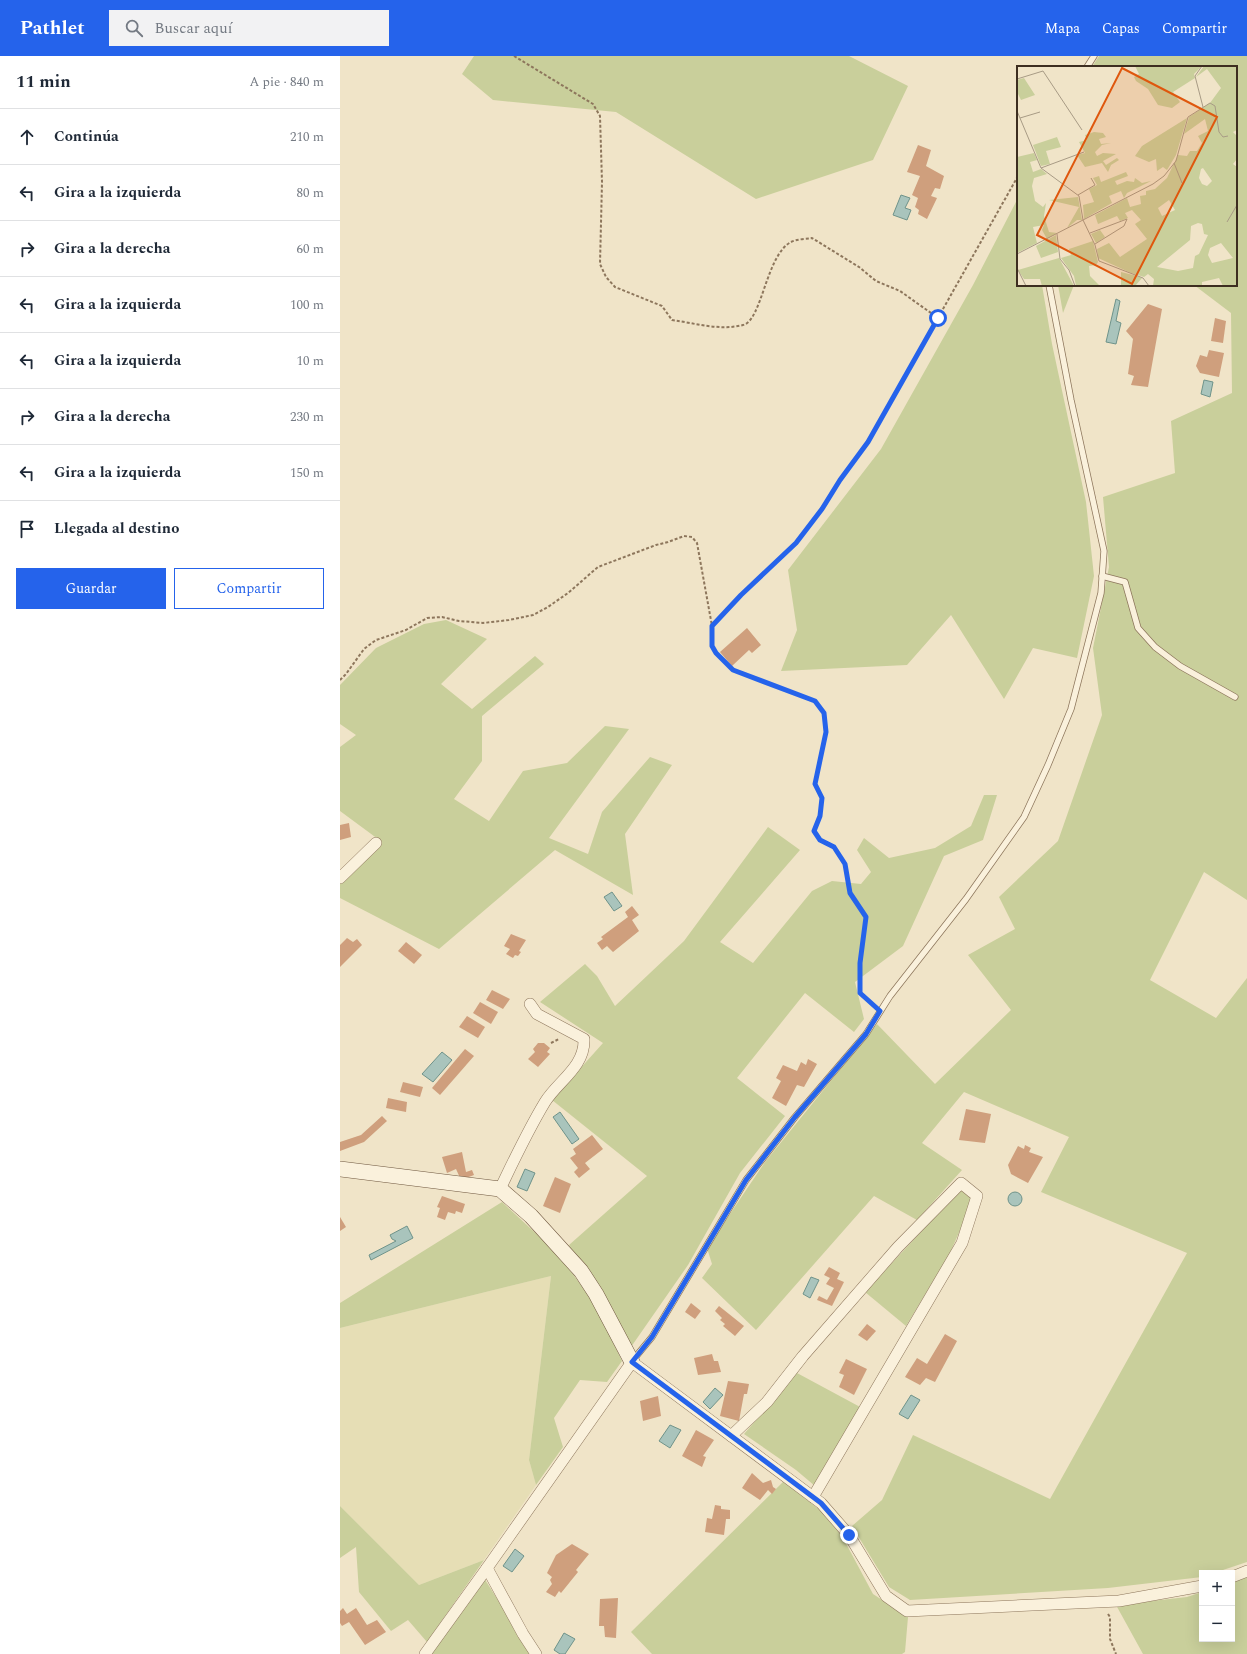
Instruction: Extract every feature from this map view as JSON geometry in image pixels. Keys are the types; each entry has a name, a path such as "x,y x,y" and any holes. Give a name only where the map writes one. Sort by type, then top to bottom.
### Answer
{"street":[{"path":"340,878 376,843"},
{"path":"500,1189 546,1101 577,1064 584,1049 584,1039 537,1014 530,1004"},
{"path":"340,1169 500,1189 531,1216 581,1271 596,1294 632,1362 821,1503 849,1535 886,1596 907,1611 1119,1601 1199,1587"},
{"path":"731,1436 767,1402 803,1356 898,1248 961,1183 976,1196 962,1243 813,1497"},
{"path":"425,1654 632,1362"},
{"path":"487,1568 523,1634 536,1654"},
{"path":"1235,1576 1247,1571"}],"lane":[{"path":"1088,66 1094,56"},
{"path":"632,1362 652,1337 746,1180 795,1117 866,1034 890,996 966,899 1024,817 1071,709 1101,593 1104,551 1070,400 1049,286"},
{"path":"1102,576 1125,582 1138,628 1155,647 1180,666 1235,697"}],"path":[{"path":"514,56 593,104 600,116 602,182 600,264 606,277 615,287 662,306 672,320 720,327 744,325 754,317 762,291 778,255 791,242 812,238 858,267 876,281 900,291 938,318"},
{"path":"712,626 741,595 796,543 822,509 840,480 868,442 1017,178"},
{"path":"340,680 364,649 376,640 406,630 427,618 442,617 459,621 482,623 510,620 533,615 548,608 598,567 684,536 692,537 697,543 712,626 712,646 716,653 733,670 815,701 824,713 826,732 815,784 822,798 820,816 814,831 820,840 834,847 845,864 850,893 866,917 860,963 860,993 880,1011"},
{"path":"1102,1602 1110,1617 1110,1639 1116,1654"}],"shaded area":[{"path":"551,1276 529,1460 536,1485 484,1560 419,1585 340,1506 340,1328"}],"green space":[{"path":"474,56 849,56 908,86 873,160 756,199 616,112 493,100 462,74"},
{"path":"1099,56 1247,56 1247,900 1204,872 1150,980 1216,1018 1247,978 1247,1562 1223,1570 1199,1570 1199,1577 1108,1588 910,1600 889,1587 852,1526 882,1500 913,1435 1050,1499 1187,1253 1041,1192 1069,1137 964,1092 922,1143 962,1170 917,1220 874,1196 756,1330 702,1278 712,1264 707,1248 765,1162 877,1024 935,1084 1011,1010 968,955 1015,929 999,897 1058,841 1102,715 1093,648 1109,567 1103,497 1175,473 1171,421 1232,393 1231,313 1195,286 1237,286 1237,66 1093,66"},
{"path":"1017,200 1017,286 1042,286 1052,344 1086,502 1094,576 1077,658 1033,648 1004,699 951,615 907,665 781,671 797,630 788,570 881,449 973,285"},
{"path":"1058,286 1074,286 1063,313"},
{"path":"446,620 487,639 441,684 472,709 535,656 544,664 482,716 482,761 454,799 489,821 523,771 567,763 605,726 629,729 549,838 588,854 602,812 650,757 672,765 625,834 633,895 555,850 439,949 340,898 340,883 382,842 340,811 340,747 356,735 340,724 340,685 376,648 424,624"},
{"path":"984,795 997,795 983,840 944,856 903,946 855,982 864,1019 854,1032 805,993 737,1078 785,1116 740,1173 688,1265 631,1347 569,1245 647,1176 552,1100 603,1043 540,1002 585,964 597,976 615,1006 684,941 768,827 800,850 720,942 753,963 812,891 832,881 861,884 871,872 857,850 864,838 889,858 935,848 971,826"},
{"path":"961,1189 974,1199 949,1255 906,1326 865,1292"},
{"path":"502,1202 558,1254 595,1304 622,1361 607,1382 580,1380 554,1418 563,1447 536,1485 529,1460 551,1276 340,1328 340,1303"},
{"path":"797,1373 862,1408 815,1486 796,1470 744,1434"},
{"path":"784,1481 821,1511 842,1536 873,1594 908,1617 905,1652 902,1654 652,1654 631,1632"},
{"path":"340,1506 419,1585 484,1560 427,1642 408,1620 391,1631 359,1592 356,1547 340,1558"},
{"path":"1247,1575 1247,1654 1143,1654 1116,1605 1187,1597 1199,1593 1199,1642 1235,1642 1235,1580"},
{"path":"484,1578 532,1654 429,1654"}],"water":[{"path":"901,195 910,198 905,208 911,210 907,220 893,215"},
{"path":"1116,299 1120,301 1116,321 1121,323 1116,344 1106,342"},
{"path":"1204,380 1213,382 1210,397 1201,394"},
{"path":"612,892 622,906 614,911 604,897"},
{"path":"442,1052 452,1060 433,1082 422,1074"},
{"path":"560,1112 579,1139 572,1144 553,1117"},
{"path":"525,1169 535,1173 527,1191 517,1187"},
{"path":"1012,1192 1018,1192 1022,1196 1022,1202 1018,1206 1012,1206 1008,1202 1008,1196"},
{"path":"407,1226 413,1238 371,1260 369,1255 396,1241 392,1239 390,1235"},
{"path":"811,1277 819,1280 810,1298 803,1294"},
{"path":"715,1388 723,1395 710,1409 703,1402"},
{"path":"911,1395 920,1400 908,1419 899,1414"},
{"path":"670,1425 681,1430 670,1448 659,1441"},
{"path":"515,1549 524,1556 512,1572 503,1566"},
{"path":"564,1633 575,1639 565,1654 560,1654 554,1650"}],"building":[{"path":"918,145 931,150 926,166 944,176 940,189 935,188 931,196 937,198 927,219 918,214 919,210 915,207 918,198 912,195 920,176 907,172"},
{"path":"1148,304 1162,309 1148,387 1131,385 1134,376 1128,374 1133,339 1126,331"},
{"path":"1215,318 1226,321 1223,343 1211,341"},
{"path":"1209,350 1224,353 1219,377 1200,373 1196,366 1200,355 1207,357"},
{"path":"747,628 761,645 752,653 749,650 732,666 720,652"},
{"path":"349,823 351,837 340,840 340,825"},
{"path":"632,906 639,915 632,920 639,931 613,952 607,946 602,950 597,943 603,939 601,937 628,917 625,912"},
{"path":"511,934 526,940 519,951 521,952 518,956 515,955 513,958 506,954 510,949 504,946"},
{"path":"347,938 353,942 357,939 362,945 340,967 340,945"},
{"path":"406,942 422,955 414,964 398,951"},
{"path":"492,990 510,999 503,1009 486,1000"},
{"path":"480,1002 498,1012 491,1024 473,1013"},
{"path":"467,1016 485,1027 478,1038 459,1027"},
{"path":"538,1043 544,1043 550,1048 547,1052 550,1054 538,1067 528,1059 535,1052 533,1049"},
{"path":"465,1049 474,1056 440,1095 432,1088"},
{"path":"808,1059 817,1064 804,1087 797,1085 786,1106 772,1098 781,1081 776,1078 783,1065 797,1071 801,1062 806,1065"},
{"path":"403,1082 423,1087 420,1097 400,1092"},
{"path":"388,1098 407,1102 406,1112 386,1108"},
{"path":"966,1109 991,1114 985,1143 959,1140"},
{"path":"382,1116 387,1121 364,1142 340,1151 340,1142 361,1135"},
{"path":"592,1135 603,1149 585,1163 590,1169 579,1178 574,1172 578,1168 570,1158 576,1154 573,1149"},
{"path":"1025,1145 1031,1148 1029,1152 1043,1157 1028,1183 1011,1174 1008,1165 1018,1146 1024,1149"},
{"path":"462,1152 466,1172 472,1170 474,1175 461,1180 456,1169 447,1173 442,1157"},
{"path":"555,1177 571,1184 560,1213 543,1206"},
{"path":"442,1196 465,1204 462,1213 456,1211 455,1214 448,1212 445,1220 437,1217 440,1208 437,1207"},
{"path":"340,1217 346,1227 340,1231"},
{"path":"829,1267 840,1273 837,1279 844,1282 832,1306 817,1300 819,1296 827,1300 834,1288 826,1284 830,1278 824,1275"},
{"path":"691,1303 701,1311 695,1319 685,1312"},
{"path":"719,1306 744,1326 735,1336 723,1326 725,1324 720,1320 722,1318 715,1311"},
{"path":"867,1324 876,1331 867,1341 858,1335"},
{"path":"945,1334 957,1341 935,1382 926,1378 920,1385 905,1377 917,1358 927,1364"},
{"path":"712,1354 714,1361 718,1361 721,1372 698,1375 694,1358"},
{"path":"846,1359 867,1369 854,1395 839,1387 844,1375 839,1373"},
{"path":"728,1381 749,1384 747,1394 744,1394 739,1421 720,1416"},
{"path":"658,1396 661,1416 643,1421 640,1401"},
{"path":"696,1430 714,1440 703,1456 706,1457 702,1467 682,1456"},
{"path":"752,1473 763,1483 771,1480 773,1487 776,1489 772,1494 768,1490 760,1500 742,1488"},
{"path":"715,1505 721,1506 721,1509 730,1510 730,1519 726,1519 724,1535 705,1532 707,1518 712,1519"},
{"path":"572,1544 589,1554 576,1570 578,1572 561,1593 559,1591 555,1597 546,1592 552,1584 550,1580 552,1577 547,1573 556,1555"},
{"path":"618,1598 616,1638 605,1637 604,1626 599,1626 600,1599"},
{"path":"343,1608 347,1614 356,1608 367,1625 377,1620 386,1632 365,1645 349,1622 342,1626 340,1623 340,1611"}],"route":[{"path":"849,1535 821,1503 632,1362 652,1337 746,1180 795,1117 866,1034 880,1011 860,993 860,963 866,917 850,893 845,864 834,847 820,840 814,831 820,816 822,798 815,784 826,732 824,713 815,701 733,670 721,660 716,653 712,646 711,634 712,626 741,595 796,543 822,509 840,480 868,442 938,318"}]}
